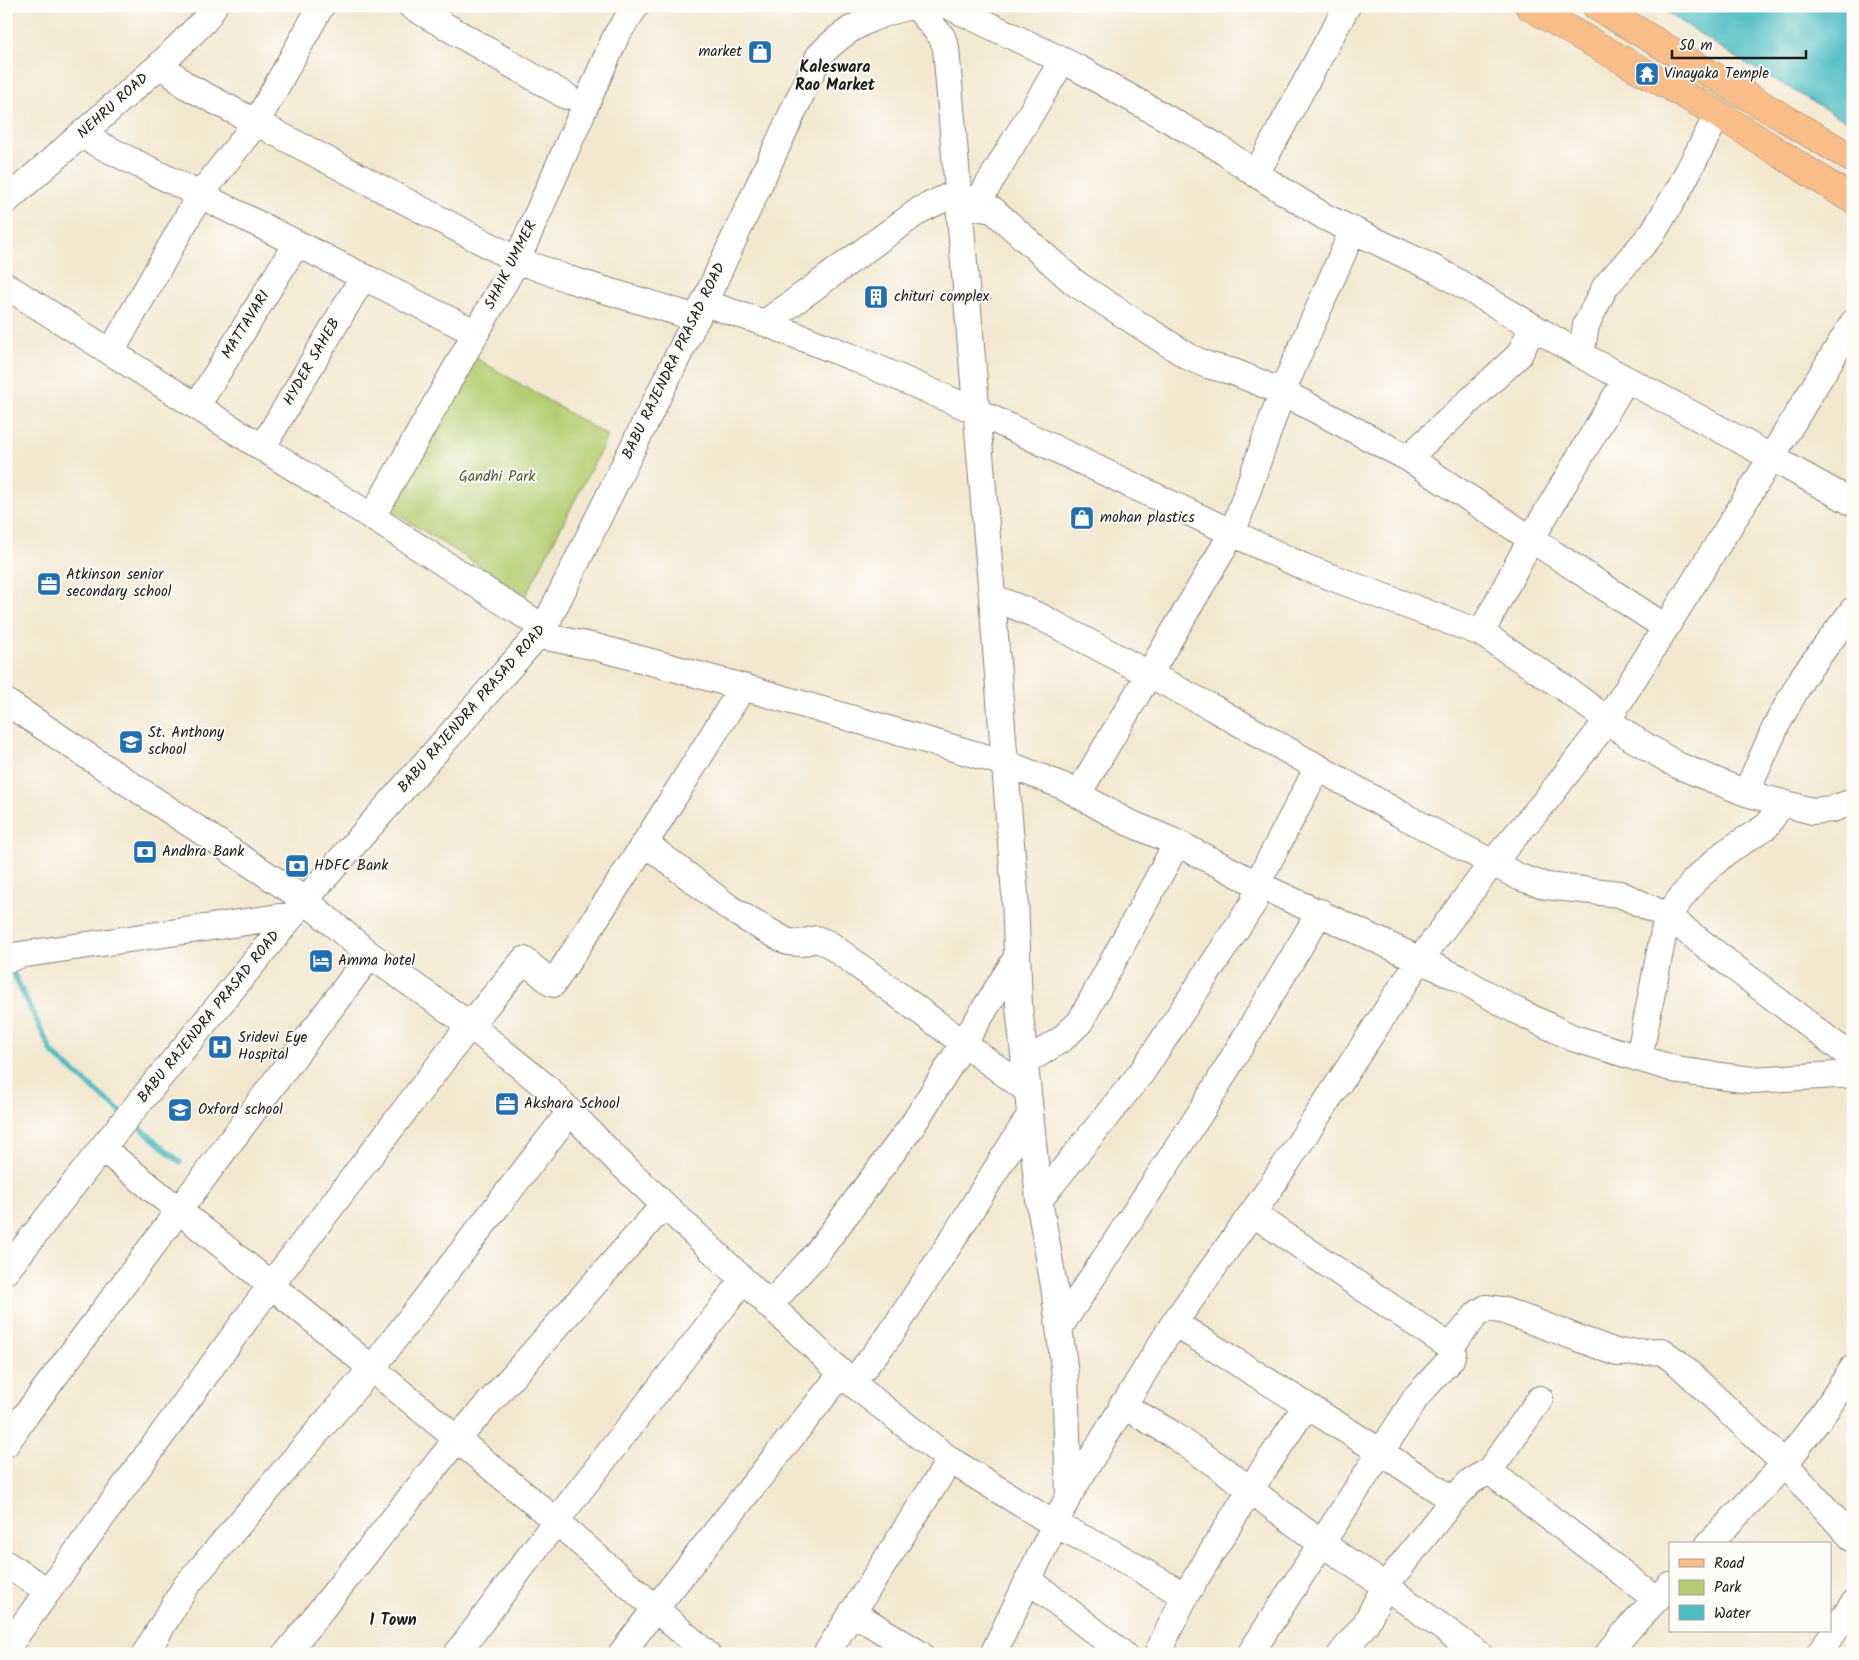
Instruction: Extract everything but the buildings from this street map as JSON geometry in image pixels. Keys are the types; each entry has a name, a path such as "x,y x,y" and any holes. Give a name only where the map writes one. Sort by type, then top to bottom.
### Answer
{"main road":[{"path":"1530,7 1564,14 1581,38 1718,114 1853,200"},
{"path":"1581,38 1599,7 1853,159"}],"street":[{"name":"NEHRU ROAD","path":"6,201 161,64 206,18 214,6"},
{"path":"111,352 200,195 256,123 321,6"},
{"path":"411,6 566,96"},
{"name":"SHAIK UMMER","path":"372,518 516,260 618,34 636,6"},
{"name":"BABU RAJENDRA PRASAD ROAD","path":"6,1271 102,1148 299,908 540,632 700,310 819,56 834,40 860,23 911,6"},
{"path":"916,6 942,37 946,48 967,200 972,376 978,412 1015,895 1019,1006 1039,1200 1054,1286 1065,1374 1069,1495"},
{"path":"950,6 1074,66 1216,146 1256,174 1325,217 1437,270 1581,355 1772,457 1853,503"},
{"path":"1256,174 1347,6"},
{"path":"967,200 1062,61"},
{"path":"161,64 185,85 516,260 568,279 765,323 854,358 978,412 1233,532 1304,568 1481,633 1559,684 1629,736 1677,765 1746,793 1812,811 1832,809 1853,802"},
{"path":"1581,355 1586,325 1605,287 1652,234 1678,191 1718,114"},
{"path":"80,135 476,334"},
{"path":"765,323 920,210 967,200 993,210 1075,283 1188,357 1207,365 1234,372 1282,392 1408,458 1665,627"},
{"path":"1078,794 1233,532 1282,392 1353,230"},
{"name":"MATTAVARI","path":"196,406 296,244"},
{"name":"HYDER SAHEB","path":"262,448 363,277"},
{"path":"6,286 372,518 540,632 742,687 1005,763 1063,786 1125,821 1177,843 1258,884 1461,979 1511,1008 1573,1038 1681,1071 1751,1080 1853,1074"},
{"path":"993,1654 1069,1495 1122,1405 1174,1323 1270,1188 1419,961 1492,863 1547,799 1607,721 1772,457 1853,323"},
{"path":"1408,458 1519,355 1532,327"},
{"path":"1481,633 1531,539 1626,379"},
{"path":"992,597 1041,617 1213,708 1318,768 1519,877 1546,886 1620,894 1667,916 1846,1053 1853,1063"},
{"path":"1746,793 1777,724 1804,675 1853,610"},
{"path":"6,1649 271,1285 470,1025 524,960 553,984 645,843 742,687"},
{"path":"6,702 299,908 470,1025 546,1088 664,1205 847,1378 950,1460 1054,1524 1111,1552 1184,1596"},
{"path":"1039,1200 1142,1072 1254,902 1258,884 1318,768"},
{"path":"1639,1058 1667,916 1686,889 1701,874 1726,852 1767,826 1781,804"},
{"path":"645,843 752,922 788,942 801,943 816,939 829,944 1027,1090"},
{"path":"1024,1063 1062,1039 1080,1022 1177,843"},
{"path":"13,958 299,908"},
{"path":"1060,1328 1201,1112 1320,912"},
{"path":"6,1444 370,955"},
{"path":"769,1306 818,1253 884,1166 912,1126 1017,957"},
{"path":"145,1654 186,1586 372,1368 570,1112"},
{"path":"622,1654 655,1609 847,1378 890,1335 950,1245 1029,1117"},
{"path":"102,1148 556,1521 707,1654"},
{"path":"286,1654 457,1439 664,1205"},
{"path":"1250,1654 1417,1396 1451,1359 1453,1352 1450,1347 1252,1212"},
{"path":"457,1654 556,1521 743,1281"},
{"path":"1450,1347 1476,1314 1486,1308 1502,1310 1618,1353 1661,1351 1678,1363 1785,1464 1853,1539"},
{"path":"1174,1323 1381,1452 1453,1500"},
{"path":"1711,1542 1785,1464 1827,1408 1853,1368"},
{"path":"1341,1654 1366,1623 1384,1586 1453,1500 1471,1481 1489,1471 1540,1399"},
{"path":"1122,1405 1169,1432 1321,1543 1479,1654"},
{"path":"1157,1654 1184,1596 1250,1490 1306,1406"},
{"path":"826,1654 950,1460"},
{"path":"1489,1471 1663,1592 1629,1628 1608,1654"},
{"path":"6,1564 48,1591"},
{"path":"1028,1579 1123,1654"},
{"path":"1819,1654 1853,1604"},
{"path":"852,1612 920,1654"}],"green space":[{"name":"Gandhi Park","path":"471,355 608,436 526,595 390,510"}],"water":[{"path":"1657,6 1853,6 1853,125 1735,57"}],"waterway":[{"path":"9,965 53,1054 123,1114"},
{"path":"132,1121 180,1162"}],"place":[{"name":"market","path":"760,52"},
{"name":"Vinayaka Temple","path":"1647,74"},
{"name":"chituri complex","path":"876,297"},
{"name":"mohan plastics","path":"1082,518"},
{"name":"Atkinson senior secondary school","path":"49,584"},
{"name":"St. Anthony school","path":"131,742"},
{"name":"Andhra Bank","path":"145,852"},
{"name":"HDFC Bank","path":"297,866"},
{"name":"Amma hotel","path":"321,961"},
{"name":"Sridevi Eye Hospital","path":"220,1047"},
{"name":"Akshara School","path":"507,1104"},
{"name":"Oxford school","path":"180,1110"}],"district":[{"name":"Kaleswara Rao Market","path":"835,76"},
{"name":"1 Town","path":"393,1620"}]}
